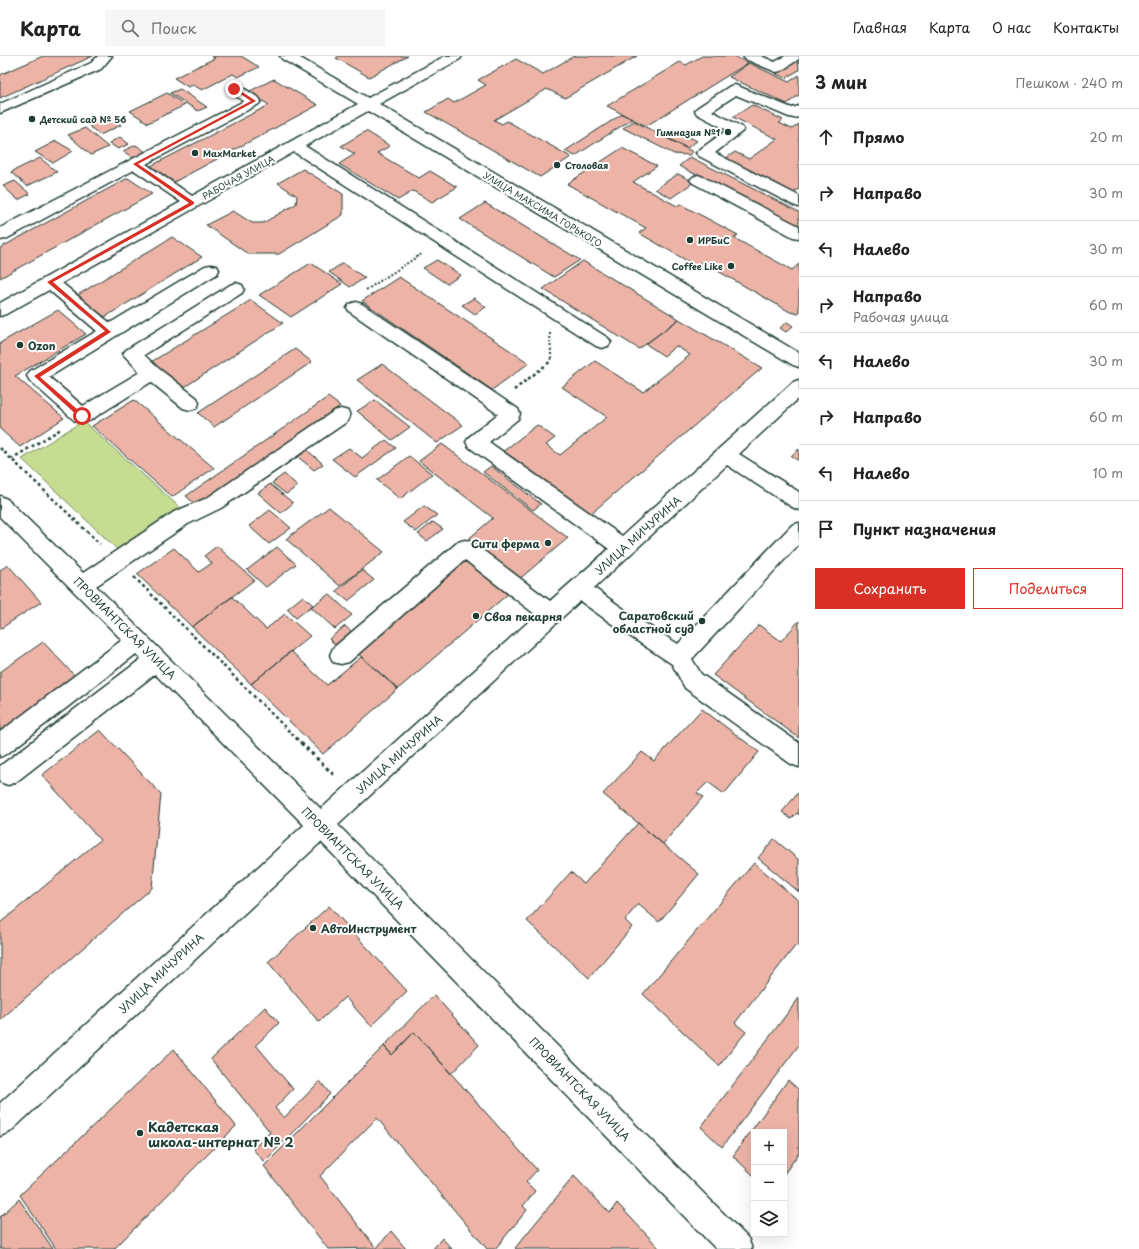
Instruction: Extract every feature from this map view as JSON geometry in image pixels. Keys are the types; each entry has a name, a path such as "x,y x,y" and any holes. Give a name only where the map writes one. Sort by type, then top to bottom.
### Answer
{"street":[{"path":"0,109 96,66 105,56"},
{"name":"УЛИЦА МАКСИМА ГОРЬКОГО","path":"287,56 799,361"},
{"name":"РАБОЧАЯ УЛИЦА","path":"0,310 456,56"},
{"path":"750,56 776,68 794,56"},
{"path":"799,110 794,114 735,88 702,111 737,130 704,153 799,202"},
{"path":"0,235 254,101 234,89"},
{"path":"294,146 602,342"},
{"path":"135,164 192,203"},
{"path":"698,180 799,233"},
{"path":"152,373 82,416 36,376 211,270"},
{"path":"50,282 109,332"},
{"path":"190,403 152,373 132,354 236,289"},
{"path":"356,308 511,414 476,442 623,548"},
{"name":"УЛИЦА МИЧУРИНА","path":"0,1122 321,824 799,387"},
{"path":"82,585 181,518 214,503 341,416"},
{"path":"726,454 799,502"},
{"name":"ПРОВИАНТСКАЯ УЛИЦА","path":"0,504 321,824 737,1249"},
{"path":"680,657 799,531"},
{"path":"341,655 465,548 551,614"},
{"path":"580,588 630,625 680,657 693,681 799,756"},
{"path":"0,746 137,641"},
{"path":"8,774 157,660"}],"path":[{"path":"356,308 359,294 442,240"},
{"path":"496,404 551,361 549,308"},
{"path":"11,459 82,416"},
{"path":"0,448 117,561 353,795"}],"green space":[{"path":"83,421 184,511 122,554 22,459"}],"building":[{"path":"43,56 93,56 0,98 0,75"},
{"path":"211,56 241,56 259,67 238,77 233,74 202,90 193,85 188,87 174,78 215,58"},
{"path":"339,56 408,56 369,77 336,58"},
{"path":"574,56 637,56 565,98 547,89 494,120 502,124 507,121 571,157 540,177 426,112 448,99 454,103 486,85 478,80 516,59 543,74"},
{"path":"702,56 734,56 748,63 646,126 607,106 680,62 686,65"},
{"path":"798,59 799,70 786,78 776,74"},
{"path":"749,63 789,82 799,75 799,95 787,104 729,77"},
{"path":"274,79 318,105 174,182 151,166 269,105 248,92"},
{"path":"180,89 207,107 198,111 170,93"},
{"path":"167,93 185,105 148,123 130,111"},
{"path":"752,105 783,120 779,123 792,129 799,124 799,189 793,193 726,158 735,152 749,159 777,139 733,117"},
{"path":"622,114 632,119 575,156 565,151"},
{"path":"110,117 121,125 100,135 89,126"},
{"path":"634,121 693,152 689,155 674,154 623,128"},
{"path":"85,128 108,147 91,155 68,135"},
{"path":"676,130 697,141 687,148 666,137"},
{"path":"366,131 390,146 377,153 419,178 430,171 457,187 432,202 413,191 398,200 339,164 355,154 341,146"},
{"path":"120,137 129,144 118,149 109,143"},
{"path":"56,141 73,151 53,163 35,152"},
{"path":"136,145 146,152 133,158 123,151"},
{"path":"622,148 657,166 633,182 677,206 680,204 738,235 734,238 792,270 799,264 799,314 790,312 702,262 696,266 639,233 646,228 567,184"},
{"path":"690,157 799,212 799,227 679,166"},
{"path":"40,158 57,172 27,186 11,172"},
{"path":"303,169 343,194 343,215 279,254 248,254 206,225 233,211 252,223 263,223 296,204 297,196 278,183"},
{"path":"678,174 694,182 671,198 655,189"},
{"path":"128,178 152,194 0,278 0,248"},
{"path":"15,181 30,194 18,200 3,186"},
{"path":"485,203 580,260 554,277 460,219"},
{"path":"172,237 202,257 105,317 76,296"},
{"path":"437,260 461,275 447,284 423,268"},
{"path":"583,261 679,319 639,349 543,289"},
{"path":"311,263 342,284 291,317 259,295"},
{"path":"343,263 365,278 350,287 329,272"},
{"path":"399,277 529,363 492,390 362,301"},
{"path":"474,298 486,307 475,314 462,305"},
{"path":"251,300 283,323 183,388 151,362"},
{"path":"58,310 86,334 15,376 64,418 20,447 0,429 0,343"},
{"path":"679,319 762,368 588,516 501,453 537,425 555,438 546,445 560,455 607,417 562,387 595,361 643,392 690,355 676,346 664,356 646,344"},
{"path":"787,322 793,326 786,332 780,328"},
{"path":"295,349 312,362 214,427 198,413"},
{"path":"382,364 463,425 437,443 357,380"},
{"path":"328,397 340,406 197,506 186,496"},
{"path":"134,400 214,468 172,497 92,426"},
{"path":"375,400 410,427 392,440 357,411"},
{"path":"386,440 396,448 355,477 332,459 349,448 362,458"},
{"path":"442,444 568,538 517,581 466,541 493,518 419,461"},
{"path":"799,449 799,461 791,456"},
{"path":"307,450 323,464 314,470 298,457"},
{"path":"409,456 432,474 400,499 377,480"},
{"path":"491,466 541,504 533,510 483,472"},
{"path":"284,474 298,486 286,494 272,483"},
{"path":"270,484 293,503 281,513 258,493"},
{"path":"424,506 437,515 416,532 403,522"},
{"path":"329,507 384,552 340,586 286,539"},
{"path":"270,510 291,528 269,544 249,526"},
{"path":"433,522 443,529 427,541 418,534"},
{"path":"217,546 254,580 192,627 137,574 174,548 199,572 212,563 204,556"},
{"path":"277,547 296,564 266,587 247,570"},
{"path":"465,558 509,593 398,689 354,650"},
{"path":"8,565 41,602 0,629 0,570"},
{"path":"362,570 374,580 348,601 336,591"},
{"path":"329,594 352,615 335,629 311,607"},
{"path":"303,596 313,605 296,618 287,609"},
{"path":"232,597 266,629 285,614 310,636 251,684 192,627"},
{"path":"799,621 799,738 713,675 759,625 781,641"},
{"path":"345,626 355,635 339,648 329,639"},
{"path":"43,642 75,676 0,731 0,672"},
{"path":"291,651 327,685 361,657 398,689 323,754 251,684"},
{"path":"702,709 759,752 724,794 708,782 697,793 703,797 663,844 603,794 642,752 654,761"},
{"path":"100,730 161,794 152,888 0,1020 0,923 100,840 42,775"},
{"path":"799,792 799,815 797,813 791,819 782,812"},
{"path":"638,823 699,874 659,922 638,904 625,920 632,927 589,978 527,921 571,872 584,884"},
{"path":"774,839 799,860 799,892 758,858"},
{"path":"754,863 799,901 799,947 796,945 735,1023 746,1032 719,1066 643,994"},
{"path":"329,906 407,991 371,1026 345,997 319,1022 268,962"},
{"path":"434,995 479,1045 451,1074 414,1032 392,1055 384,1046"},
{"path":"799,998 799,1045 722,1147 701,1127"},
{"path":"265,1007 279,1023 256,1045 293,1089 275,1108 284,1118 320,1081 330,1094 264,1162 253,1149 270,1132 211,1059"},
{"path":"414,1032 537,1170 526,1182 535,1191 523,1206 527,1210 495,1249 487,1249 377,1118 320,1176 376,1248 328,1249 264,1166 384,1046 392,1055"},
{"path":"174,1049 236,1126 114,1249 56,1249 20,1195"},
{"path":"788,1080 799,1090 799,1153 787,1170 787,1129 753,1129"},
{"path":"751,1131 751,1173 733,1156"},
{"path":"574,1176 610,1213 617,1203 660,1249 516,1249 515,1248"},
{"path":"19,1199 53,1249 0,1249 0,1217"},
{"path":"391,1231 406,1249 376,1249"},
{"path":"442,1238 452,1249 433,1249"}],"place":[{"name":"Детский сад № 56","path":"32,119"},
{"name":"Гимназия №1","path":"728,132"},
{"name":"MaxMarket","path":"195,153"},
{"name":"Столовая","path":"557,165"},
{"name":"ИРБиС","path":"690,240"},
{"name":"Coffee Like","path":"731,266"},
{"name":"Ozon","path":"20,345"},
{"name":"Сити ферма","path":"548,543"},
{"name":"Своя пекарня","path":"476,616"},
{"name":"Саратовский областной суд","path":"702,621"},
{"name":"АвтоИнструмент","path":"313,928"},
{"name":"Кадетская школа-интернат № 2","path":"140,1133"}],"route":[{"path":"82,416 36,376 109,332 50,282 192,203 135,164 254,101 234,89"}]}
